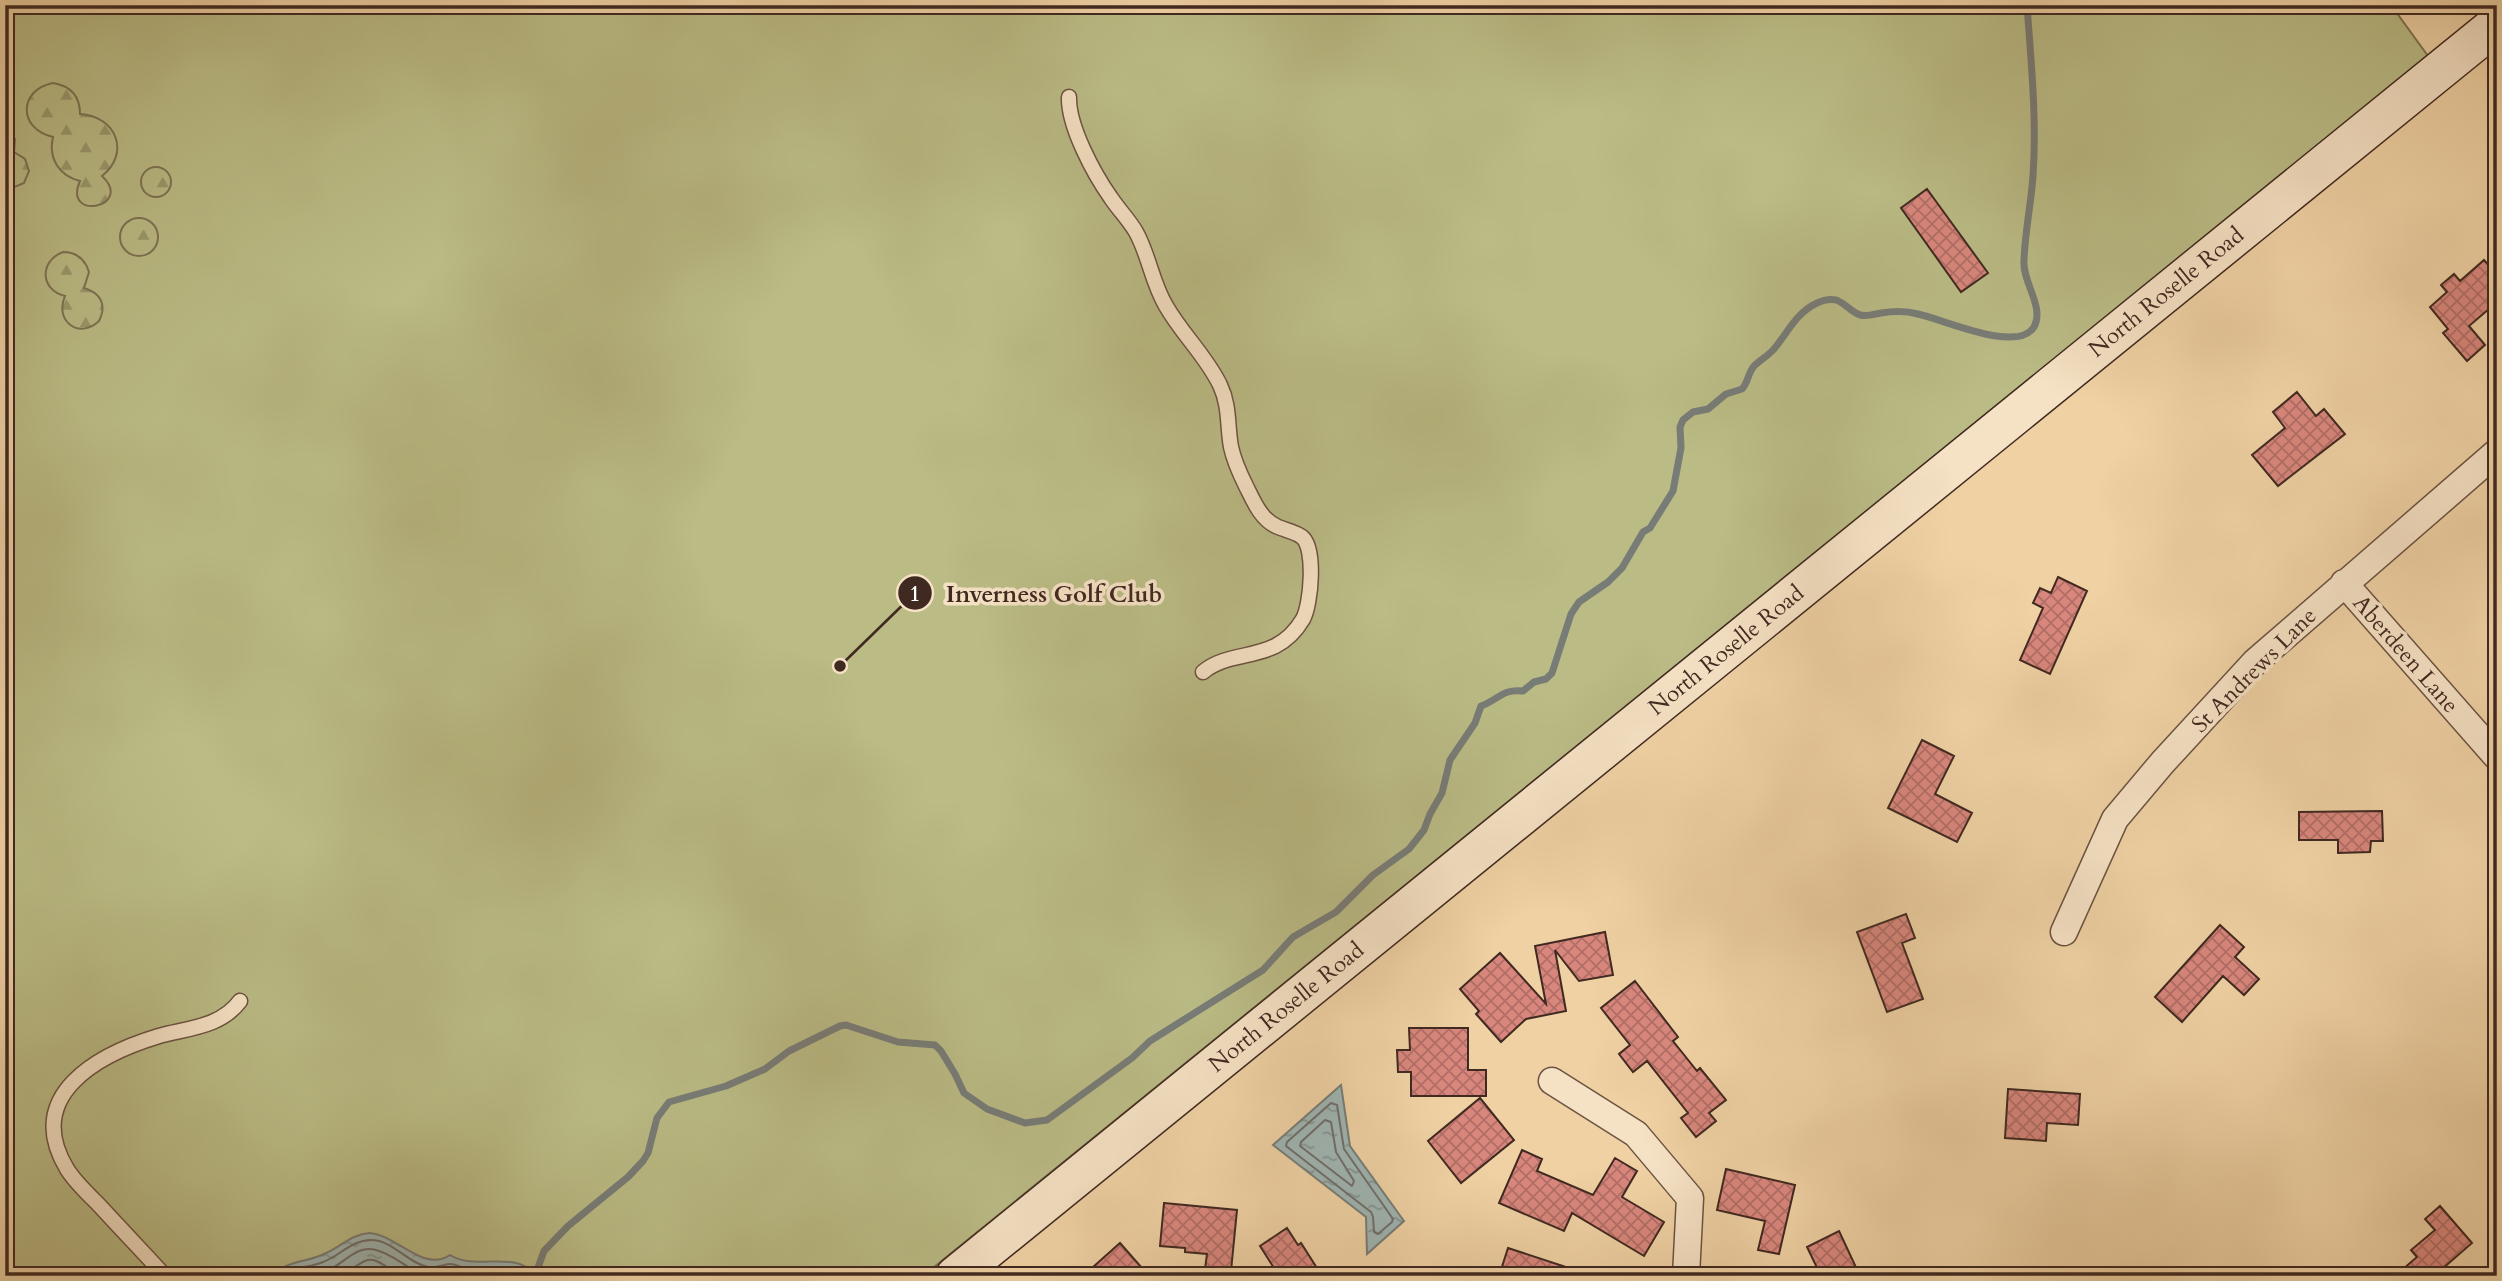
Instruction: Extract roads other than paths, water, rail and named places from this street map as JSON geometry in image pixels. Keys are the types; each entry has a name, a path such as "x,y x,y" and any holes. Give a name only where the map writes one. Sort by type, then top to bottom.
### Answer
{"main road":[{"name":"North Roselle Road","path":"955,1276 2497,24"}],"street":[{"name":"St Andrews Lane","path":"2064,932 2115,819 2133,796 2255,662 2497,452"},
{"name":"Aberdeen Lane","path":"2344,583 2497,757"},
{"path":"1552,1081 1636,1135 1690,1198 1686,1276"}],"lane":[{"path":"1069,97 1072,125 1105,190 1138,235 1164,304 1221,386 1228,406 1233,457 1246,486 1269,523 1302,537 1309,548 1309,601 1304,618 1299,624 1283,641 1269,649 1217,664 1203,672"},
{"path":"165,1276 68,1170 57,1145 55,1126 60,1098 71,1083 97,1062 154,1038 217,1021 233,1010 240,1001"}],"water":[{"path":"1341,1085 1350,1146 1404,1221 1367,1254 1366,1217 1273,1145"},
{"path":"369,1233 380,1235 430,1259 450,1255 472,1262 518,1263 536,1276 273,1276 285,1267 317,1257 356,1236"}],"waterway":[{"path":"536,1273 544,1251 568,1226 628,1177 643,1161 648,1153 657,1118 669,1102 726,1086 765,1069 789,1051 840,1026 846,1025 898,1042 935,1045 955,1074 964,1093 987,1109 1025,1123 1047,1120 1132,1058 1150,1041 1263,970 1293,937 1336,912 1373,875 1409,849 1424,830 1442,793 1450,760 1475,723 1481,706 1505,693 1523,691 1552,673 1571,614 1579,602 1608,582 1622,568 1643,532 1650,528 1673,491 1683,420 1693,412 1708,409 1726,394 1742,389 1754,366 1774,349 1803,312 1817,303 1832,299 1860,315 1909,312 1996,336 2025,334 2034,327 2037,311 2024,268 2033,176 2034,134 2027,5"}],"place":[{"name":"Inverness Golf Club","path":"840,666"}]}
